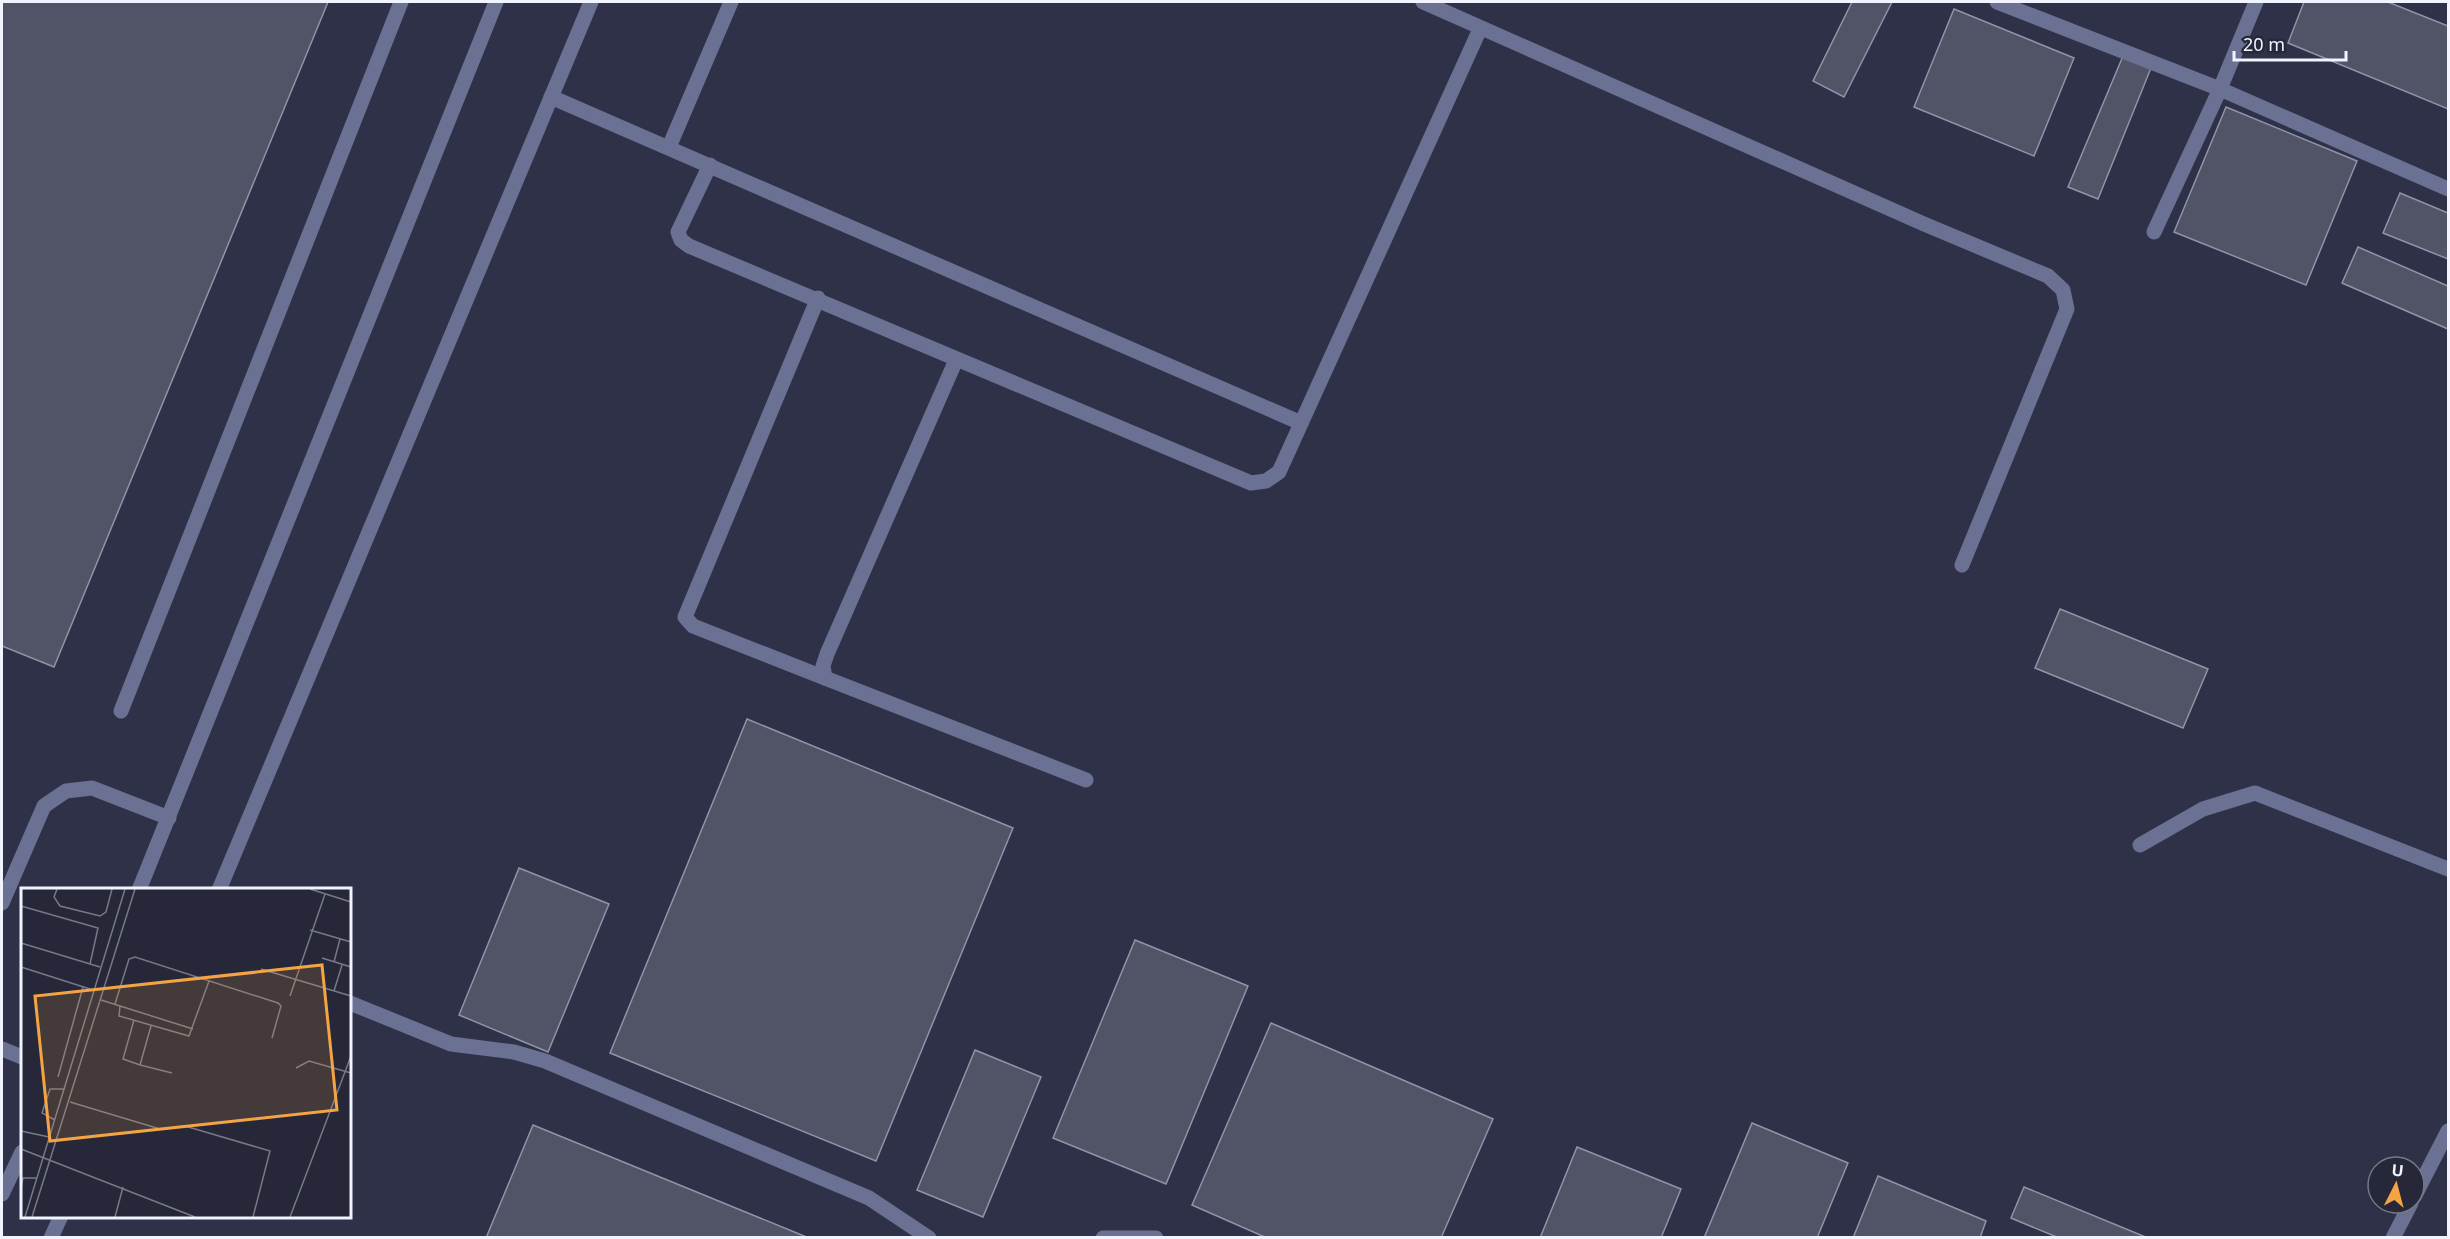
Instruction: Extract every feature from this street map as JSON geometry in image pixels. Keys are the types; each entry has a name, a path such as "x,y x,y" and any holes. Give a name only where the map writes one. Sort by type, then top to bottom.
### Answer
{"lane":[{"path":"121,711 400,2"},
{"path":"140,888 494,2"},
{"path":"220,888 591,2"},
{"path":"669,147 731,2"},
{"path":"1423,2 1479,29 2048,276 2062,290 2067,309 1962,565"},
{"path":"1997,2 2220,89 2448,189"},
{"path":"2154,232 2220,89 2256,2"},
{"path":"710,165 678,232 681,240 689,246 818,298 956,360 1251,483 1266,481 1279,472 1479,29"},
{"path":"551,97 1301,423"},
{"path":"818,298 685,617 693,626 1086,780"},
{"path":"825,678 823,666 827,654 956,360"},
{"path":"2,903 44,806 66,791 92,788 169,818"},
{"path":"2140,844 2203,809 2255,793 2448,869"},
{"path":"351,1002 451,1044 514,1052 545,1061 869,1198 929,1238"},
{"path":"2,1049 21,1057"},
{"path":"2426,1174 2448,1131"},
{"path":"2,1194 21,1154"},
{"path":"2393,1238 2405,1215"},
{"path":"51,1238 60,1218"},
{"path":"1103,1238 1156,1238"}],"shaded area":[{"path":"2,2 2448,2 2448,1237 2,1238"}],"building":[{"path":"2,2 328,2 54,667 2,646"},
{"path":"1852,2 1892,2 1844,97 1813,81"},
{"path":"2304,2 2388,2 2448,26 2448,109 2288,43"},
{"path":"1954,9 2074,58 2034,156 1914,107"},
{"path":"2123,56 2151,68 2098,199 2068,187"},
{"path":"2226,107 2357,161 2306,285 2174,232"},
{"path":"2400,193 2448,213 2448,259 2383,233"},
{"path":"2358,247 2448,286 2448,329 2342,283"},
{"path":"2060,609 2208,669 2183,728 2035,668"},
{"path":"747,719 1013,828 876,1161 610,1053"},
{"path":"519,868 609,904 548,1052 459,1015"},
{"path":"1135,940 1248,986 1166,1184 1053,1138"},
{"path":"1271,1023 1493,1119 1441,1238 1267,1238 1192,1205"},
{"path":"975,1050 1041,1077 983,1217 917,1190"},
{"path":"1752,1123 1848,1163 1817,1238 1704,1238"},
{"path":"533,1125 809,1238 486,1238"},
{"path":"1577,1147 1681,1189 1661,1238 1540,1238"},
{"path":"1878,1176 1986,1221 1980,1238 1853,1238"},
{"path":"2024,1187 2148,1238 2059,1238 2011,1218"}]}
